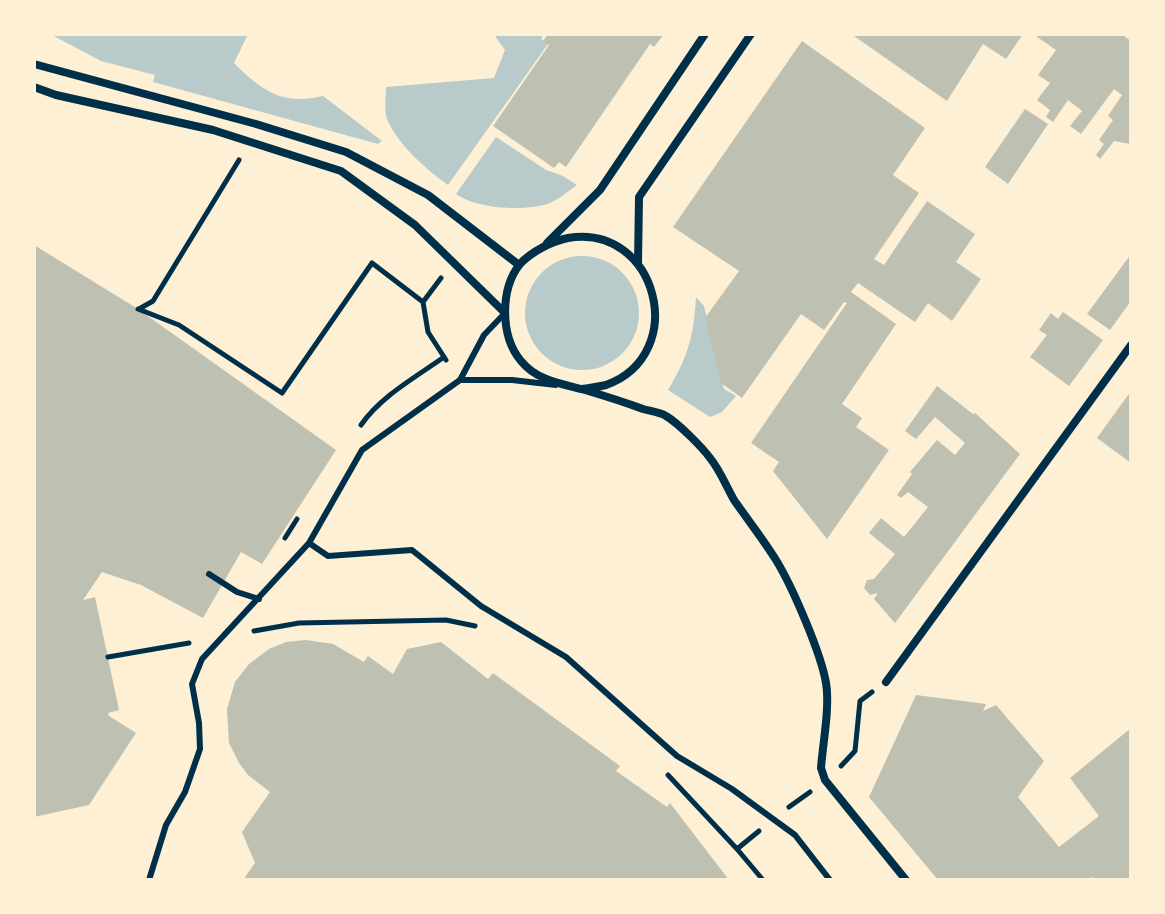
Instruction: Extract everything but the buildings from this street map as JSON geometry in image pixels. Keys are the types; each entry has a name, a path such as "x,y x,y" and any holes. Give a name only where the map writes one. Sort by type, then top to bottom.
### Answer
{"street":[{"path":"705,34 600,190 544,246 519,265 506,300 507,334 522,363 557,386 582,389 665,416 711,458 720,478 776,561 810,633 826,682 821,768 825,780 906,880"},
{"path":"638,263 639,197 751,34"},
{"path":"34,64 256,124 346,152 428,195 519,265"},
{"path":"34,87 56,95 213,130 341,171 415,225 505,313"},
{"path":"544,246 568,238 594,238 618,247 638,263 651,284 656,308 653,333 644,355 627,373 606,385 582,389"},
{"path":"886,682 1131,345"}],"lane":[{"path":"149,880 166,825 185,792 200,749 192,684 202,659 309,543 362,450 460,380 484,335 505,313"},
{"path":"460,380 512,380 557,386"},
{"path":"309,543 328,556 412,550 481,606 566,657 677,756 732,789 795,835 830,880"},
{"path":"209,574 237,592 259,599"}],"path":[{"path":"251,141 153,301 138,309 179,325 282,393 372,263 423,302 428,332 460,380"},
{"path":"423,302 454,262"},
{"path":"108,657 299,623 446,620 479,627"},
{"path":"846,761 855,751 860,701 886,682"},
{"path":"661,768 763,880"},
{"path":"788,808 814,789"},
{"path":"737,849 763,828"}],"shaded area":[{"path":"50,34 248,34 234,63 254,81 284,97 309,99 323,96 382,141 378,144 153,82 155,75 101,61"},
{"path":"496,34 544,34 541,39 548,44 448,185 413,156 398,138 386,115 386,87 494,78 505,50"},
{"path":"496,137 546,170 577,185 550,203 528,208 489,206 456,194"},
{"path":"582,256 604,260 623,272 635,291 639,313 635,335 623,354 604,366 582,370 560,366 541,354 529,335 525,313 529,291 541,272 560,260"},
{"path":"696,297 704,306 724,389 736,396 722,412 710,417 668,390 689,345"}]}
